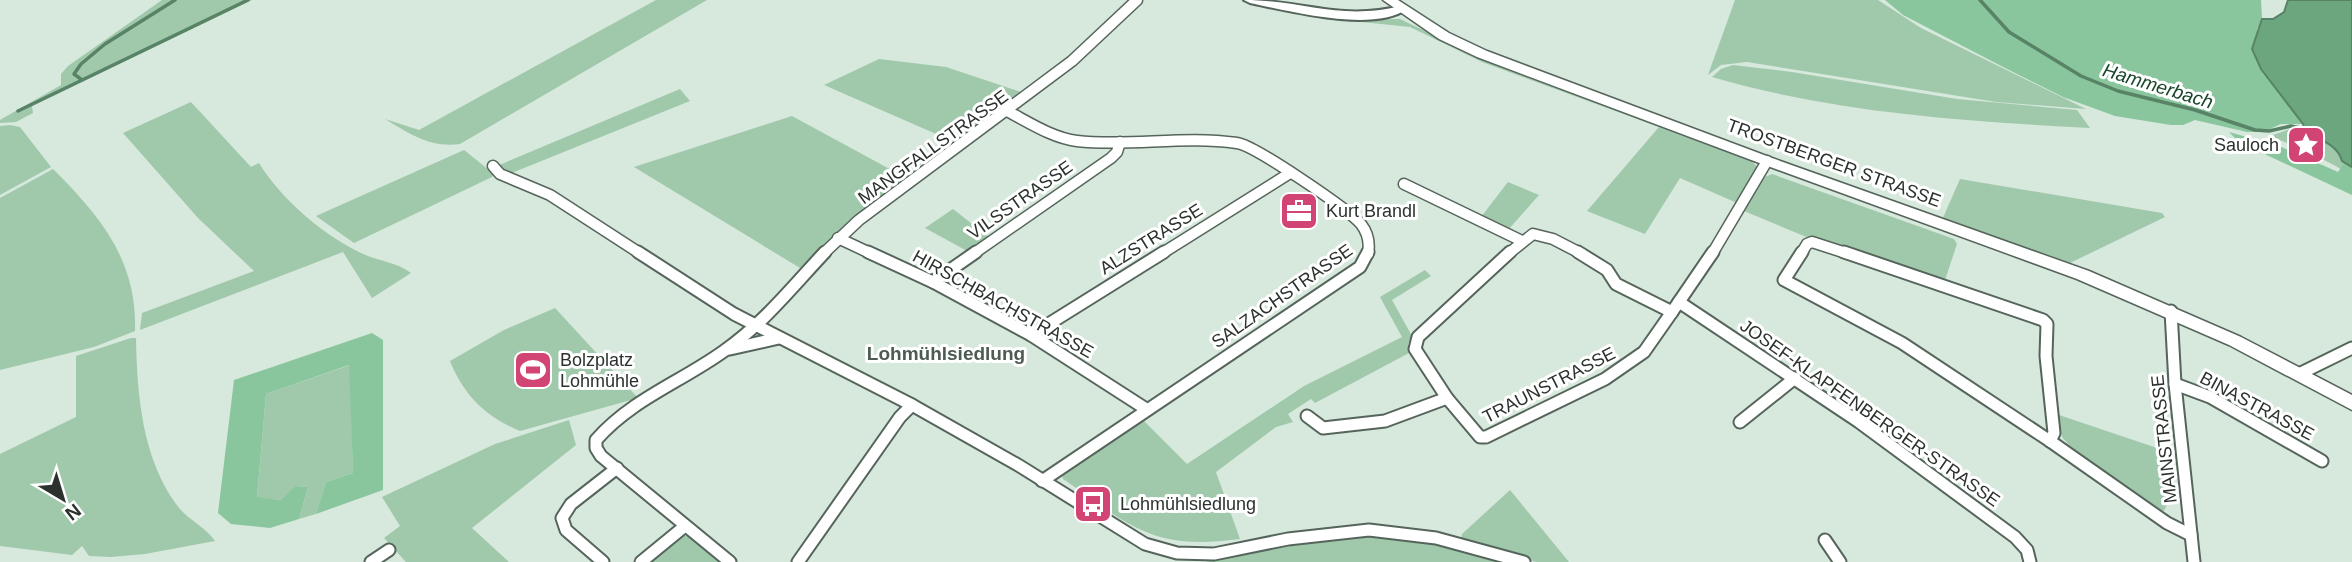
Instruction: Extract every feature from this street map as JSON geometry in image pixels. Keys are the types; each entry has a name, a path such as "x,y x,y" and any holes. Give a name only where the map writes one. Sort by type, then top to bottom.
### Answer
{"main road":[{"name":"TROSTBERGER STRASSE","path":"1395,4 1444,36 1482,54 1766,161 2038,258 2171,311 2352,403"},
{"name":"TROSTBERGER STRASSE","path":"2268,359 2352,408"}],"street":[{"name":"MANGFALLSTRASSE","path":"754,326 838,237 911,180 1009,112 1078,57 1137,0"},
{"path":"1250,0 1353,18 1374,16 1395,4"},
{"name":"SALZACHSTRASSE","path":"1009,112 1071,141 1235,141 1290,173 1363,226 1370,241 1370,251 1366,259 1349,275 1042,481"},
{"name":"VILSSTRASSE","path":"933,282 1111,158 1117,152 1120,142"},
{"name":"TRAUNSTRASSE","path":"1522,242 1418,337 1415,343 1418,357 1476,435 1486,437 1622,370 1644,352 1714,251 1766,161"},
{"path":"493,166 500,174 550,195 754,326 912,405 1138,540 1177,553 1214,554 1288,539 1369,530 1436,538 1524,562"},
{"name":"ALZSTRASSE","path":"1031,335 1290,173"},
{"path":"1404,184 1522,242"},
{"name":"JOSEF-KLAPFENBERGER-STRASSE","path":"1522,242 1534,234 1553,239 1602,265 1622,288 1676,307 1795,378 2015,537 2027,550 2030,562"},
{"name":"HIRSCHBACHSTRASSE","path":"838,237 933,282 1031,335 1146,409"},
{"path":"2050,440 2054,433 2046,356 2047,324 2043,320 1925,278 1812,242 1807,243 1784,280 1902,343 2050,440 2167,523 2192,536"},
{"name":"MAINSTRASSE","path":"2171,311 2175,384 2194,562"},
{"path":"730,562 601,456 596,448 596,440 601,432 643,398 726,350 754,326"},
{"path":"726,350 782,338"},
{"path":"2299,374 2352,348"},
{"path":"1740,422 1795,378"},
{"name":"BINASTRASSE","path":"2175,384 2210,397 2322,461"},
{"path":"1307,416 1323,428 1374,424 1447,398"},
{"path":"798,562 900,417 912,405"},
{"path":"603,562 566,530 562,518 571,504 617,468"},
{"path":"641,562 685,526"},
{"path":"1825,540 1840,562"},
{"path":"370,562 389,550"}],"shaded area":[{"path":"162,0 252,0 32,106 33,113 16,122 0,123 0,120 61,85 61,74 68,66"},
{"path":"656,0 707,0 460,144 430,142 385,119 419,130"},
{"path":"1735,0 1878,0 1921,28 2086,109 1996,102 1747,62 1721,65 1708,75"},
{"path":"1885,0 2261,0 2262,19 2257,30 2286,100 2303,124 2281,124 2263,132 2247,132 2195,120 2183,125 2171,125 2115,116 2063,97 2007,69 1903,15"},
{"path":"2288,0 2352,0 2352,167 2342,161 2332,147 2305,131 2303,124 2261,69 2252,49 2262,19 2273,19 2284,12"},
{"path":"1400,19 1490,62 1750,159 1757,167 1737,203 1680,178 1645,234 1587,211 1659,127 1482,62 1410,27 1343,20"},
{"path":"879,59 946,67 1027,94 959,144 824,85"},
{"path":"1733,65 1957,99 2077,110 2090,128 1947,118 1852,107 1712,77 1721,69"},
{"path":"680,89 690,101 507,175 497,166"},
{"path":"191,102 251,167 259,163 291,203 318,226 361,253 400,266 411,273 372,298 343,252 140,330 142,313 254,271 198,218 123,133"},
{"path":"792,116 908,179 834,236 800,268 634,167"},
{"path":"0,126 20,127 51,167 0,195"},
{"path":"2290,129 2315,136 2329,145 2344,163 2341,169 2270,136"},
{"path":"2229,132 2279,146 2338,172 2344,163 2352,167 2352,195 2239,142"},
{"path":"464,150 494,174 492,177 354,243 316,216"},
{"path":"53,169 101,223 113,241 130,282 135,331 94,347 0,370 0,198"},
{"path":"1772,174 1954,239 1957,244 1945,280 1804,236 1744,211 1765,177"},
{"path":"1960,179 2162,213 2165,217 2070,263 1942,220"},
{"path":"1508,182 1539,195 1508,230 1481,217"},
{"path":"953,209 990,238 969,252 925,228"},
{"path":"1425,270 1431,276 1392,300 1412,336 1408,344 1409,353 1315,403 1311,399 1288,414 1293,422 1276,427 1216,472 1240,539 1210,542 1163,538 1126,522 1063,479 1065,470 1141,418 1187,464 1304,386 1402,337 1380,297"},
{"name":"Bolzplatz Lohmühle","path":"555,308 638,398 520,431 487,412 469,395 450,361 504,330"},
{"path":"372,333 383,340 383,490 316,514 326,482 353,473 349,365 266,394 257,497 281,500 295,486 308,487 299,519 270,528 231,524 218,513 234,380"},
{"path":"136,338 140,403 156,466 176,504 215,541 145,554 111,557 89,556 82,546 72,555 0,546 0,454 76,417 76,356"},
{"path":"350,365 353,473 326,482 316,514 299,519 308,487 295,486 282,500 257,498 266,394"},
{"path":"2059,415 2160,449 2167,504 2164,511 2150,505 2069,445 2062,437"},
{"path":"569,420 576,445 472,528 509,562 406,562 384,538 400,526 382,497 495,444"},
{"path":"1510,490 1569,562 1536,562 1461,540 1462,534"},
{"path":"1349,535 1429,542 1503,562 1205,562"},
{"path":"682,536 690,536 722,562 648,562"}],"waterway":[{"path":"82,80 74,74 81,64 105,44 175,0"},
{"path":"18,111 248,0"},
{"name":"Hammerbach","path":"1980,0 2009,32 2081,76 2118,91 2195,110 2255,130 2269,131 2291,126 2309,130"}],"place":[{"name":"Sauloch","path":"2306,145"},
{"name":"Kurt Brandl","path":"1299,211"},
{"name":"Bolzplatz Lohmühle","path":"533,370"},
{"name":"Lohmühlsiedlung","path":"1093,504"}],"district":[{"name":"Lohmühlsiedlung","path":"946,353"}]}
